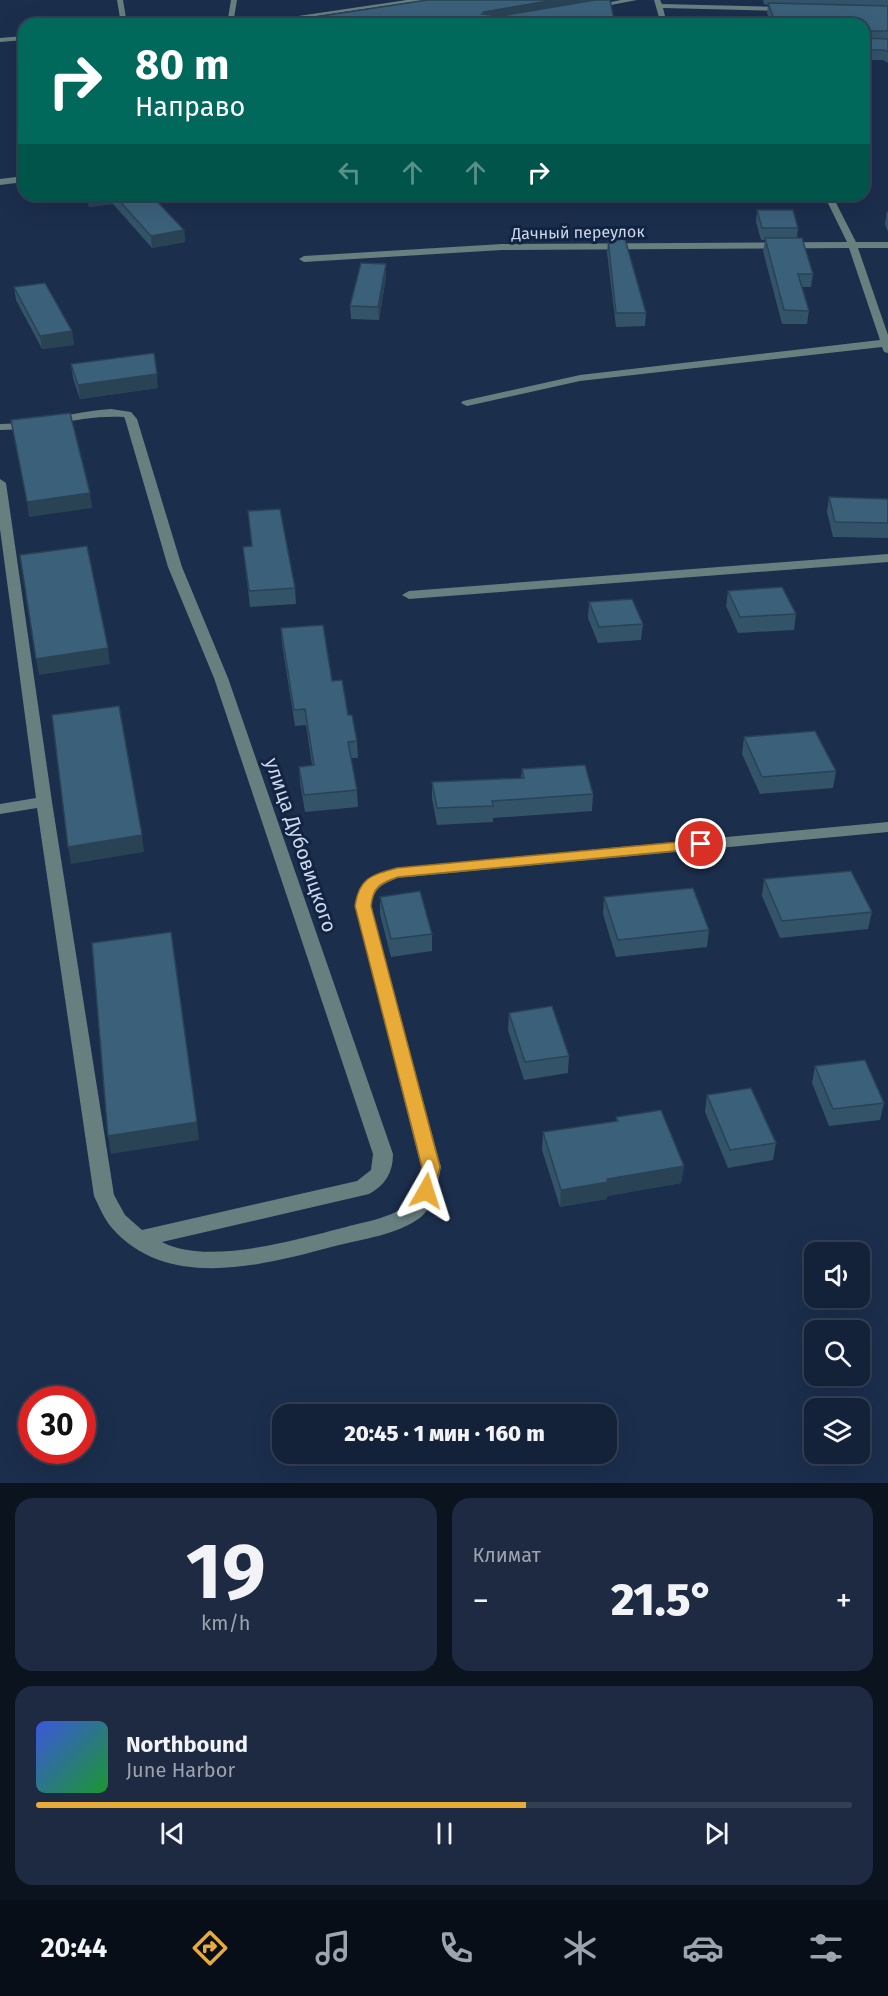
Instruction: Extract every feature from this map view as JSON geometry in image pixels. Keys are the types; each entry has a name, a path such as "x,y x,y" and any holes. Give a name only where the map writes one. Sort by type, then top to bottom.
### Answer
{"street":[{"path":"120,0 123,18"},
{"path":"231,18 235,0"},
{"path":"298,18 422,0"},
{"path":"586,8 634,0"},
{"path":"662,18 658,3 796,10"},
{"path":"1,39 18,38"},
{"path":"0,182 18,180"},
{"path":"467,404 580,378 887,347 883,316 831,201"},
{"name":"Дачный переулок","path":"304,259 502,247 888,244"},
{"name":"улица Дубовицкого","path":"0,427 29,426 105,413 127,414 131,419 175,567 221,678 383,1154 384,1168 376,1181 362,1188 138,1239"},
{"path":"0,483 44,802 104,1196 118,1221 138,1239 168,1255 208,1260 269,1255 389,1224 415,1210 426,1191 431,1167 363,906 365,891 376,879 397,873 888,827"},
{"path":"409,596 888,558"},
{"path":"0,809 44,802"}],"building":[{"path":"427,0 554,0 482,14 501,16 595,0 610,0 614,18 308,18"},
{"path":"768,3 888,6 888,31 870,31 870,18 774,18"},
{"path":"870,38 888,39 888,52 870,50"},
{"path":"119,201 157,201 184,230 151,236"},
{"path":"757,210 793,210 798,228 762,228"},
{"path":"765,238 802,238 813,274 798,274 809,311 784,310"},
{"path":"608,239 625,239 646,313 616,313"},
{"path":"361,263 386,264 378,307 350,306"},
{"path":"45,283 72,331 40,336 14,287"},
{"path":"154,353 157,374 78,385 71,364"},
{"path":"70,413 90,493 27,502 11,420"},
{"path":"829,497 888,499 888,523 835,522"},
{"path":"280,509 295,588 249,591 243,547 252,546 248,511"},
{"path":"87,546 108,648 36,659 20,555"},
{"path":"782,587 796,614 740,617 728,591"},
{"path":"632,599 643,624 599,627 589,602"},
{"path":"323,625 332,681 342,680 348,715 352,715 357,741 348,742 357,790 304,795 299,767 314,765 305,709 294,710 281,628"},
{"path":"119,706 142,835 68,847 52,715"},
{"path":"815,731 836,771 762,777 744,737"},
{"path":"585,765 593,794 492,801 493,806 437,808 432,782 524,778 522,769"},
{"path":"851,871 872,912 782,921 764,879"},
{"path":"693,888 709,930 618,940 604,897"},
{"path":"420,891 432,934 391,939 380,897"},
{"path":"171,932 197,1122 108,1136 92,943"},
{"path":"552,1006 569,1056 525,1062 509,1013"},
{"path":"865,1060 884,1103 833,1109 815,1066"},
{"path":"751,1088 776,1143 730,1150 707,1095"},
{"path":"661,1110 684,1166 607,1179 608,1182 561,1190 543,1132 618,1121 616,1117"}],"route":[{"path":"426,1191 431,1167 363,906 365,891 376,879 397,873 701,844"}]}
